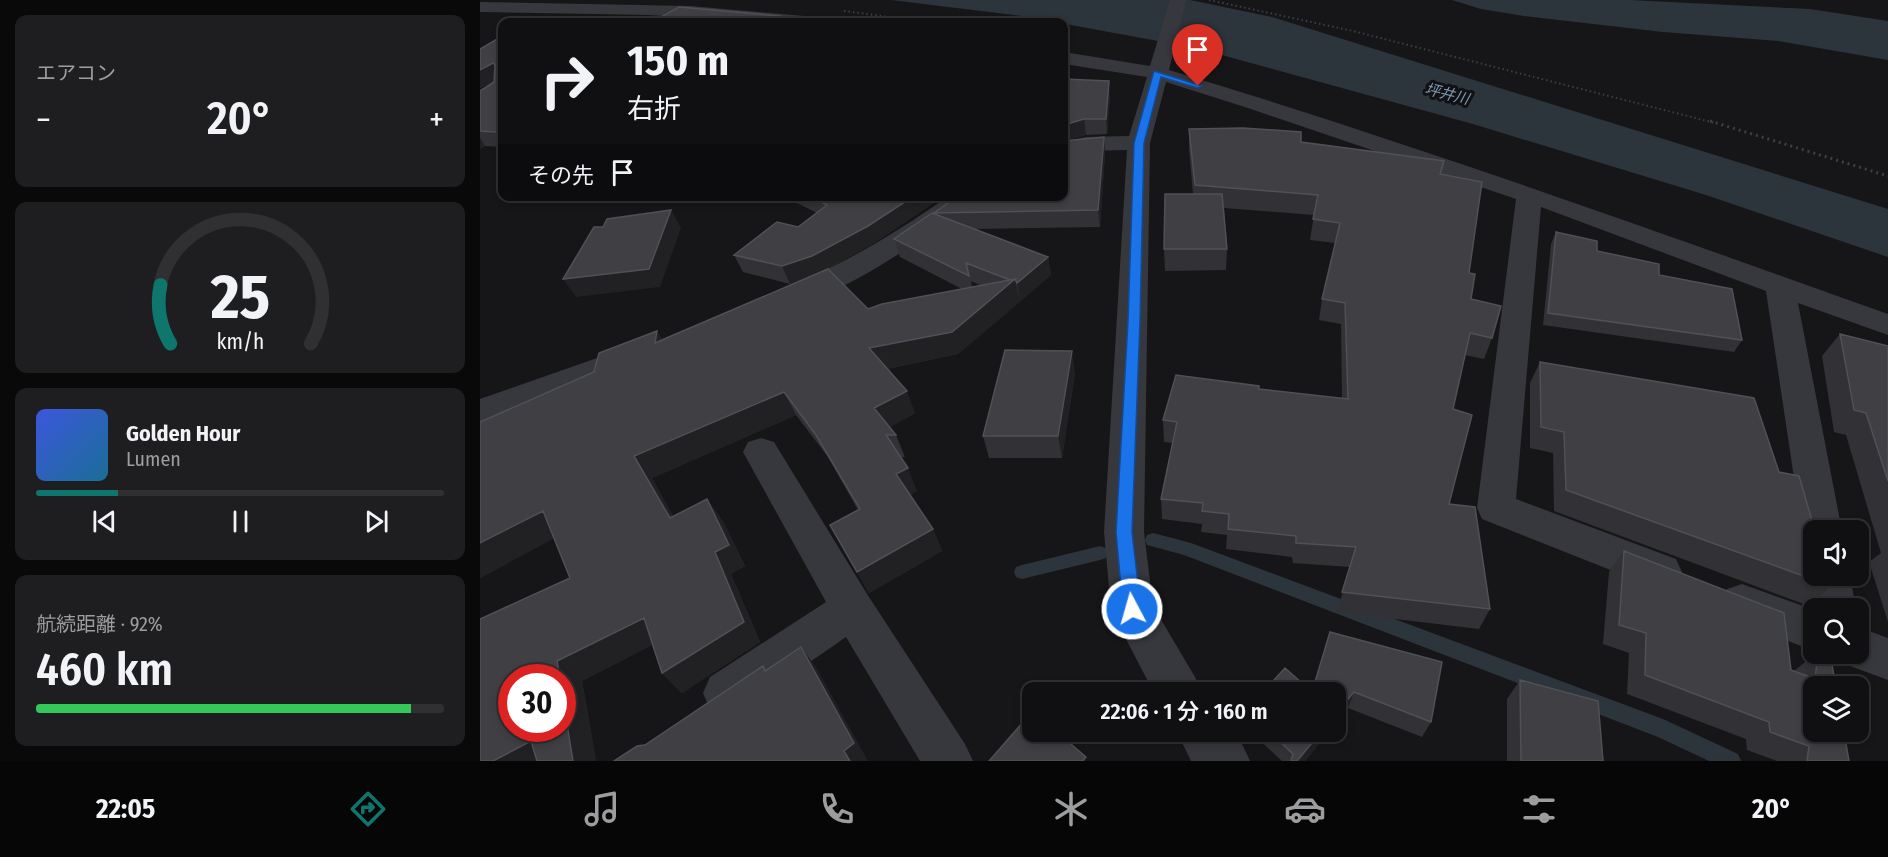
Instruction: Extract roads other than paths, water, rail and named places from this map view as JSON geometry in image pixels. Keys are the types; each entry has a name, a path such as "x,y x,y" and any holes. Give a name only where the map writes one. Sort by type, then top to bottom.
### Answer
{"street":[{"path":"1173,682 1132,609 1124,532 1139,143 1178,0"},
{"path":"480,7 684,10 786,18"},
{"path":"559,18 575,8"},
{"path":"480,22 498,22"},
{"path":"1068,57 1160,65 1258,104 1529,195 1888,325"},
{"path":"1068,148 1086,144 1139,143"},
{"path":"1529,195 1496,508 1803,627"},
{"path":"774,303 830,281 884,252 959,201"},
{"path":"1780,286 1820,520"},
{"path":"480,412 663,346"},
{"path":"761,453 852,608 948,761"},
{"path":"694,714 852,608"},
{"path":"1869,652 1888,659"}],"water":[{"name":"坪井川","path":"891,0 1190,0 1272,17 1888,209 1888,257 1706,195 1473,124 1196,48 1068,24 1068,18 1022,16"},
{"path":"1452,0 1630,0 1810,9 1888,21 1888,60 1778,41 1663,32 1524,16 1481,9"}],"waterway":[{"path":"1153,540 1185,548 1663,729 1731,761"},
{"path":"1022,572 1100,553"}]}
